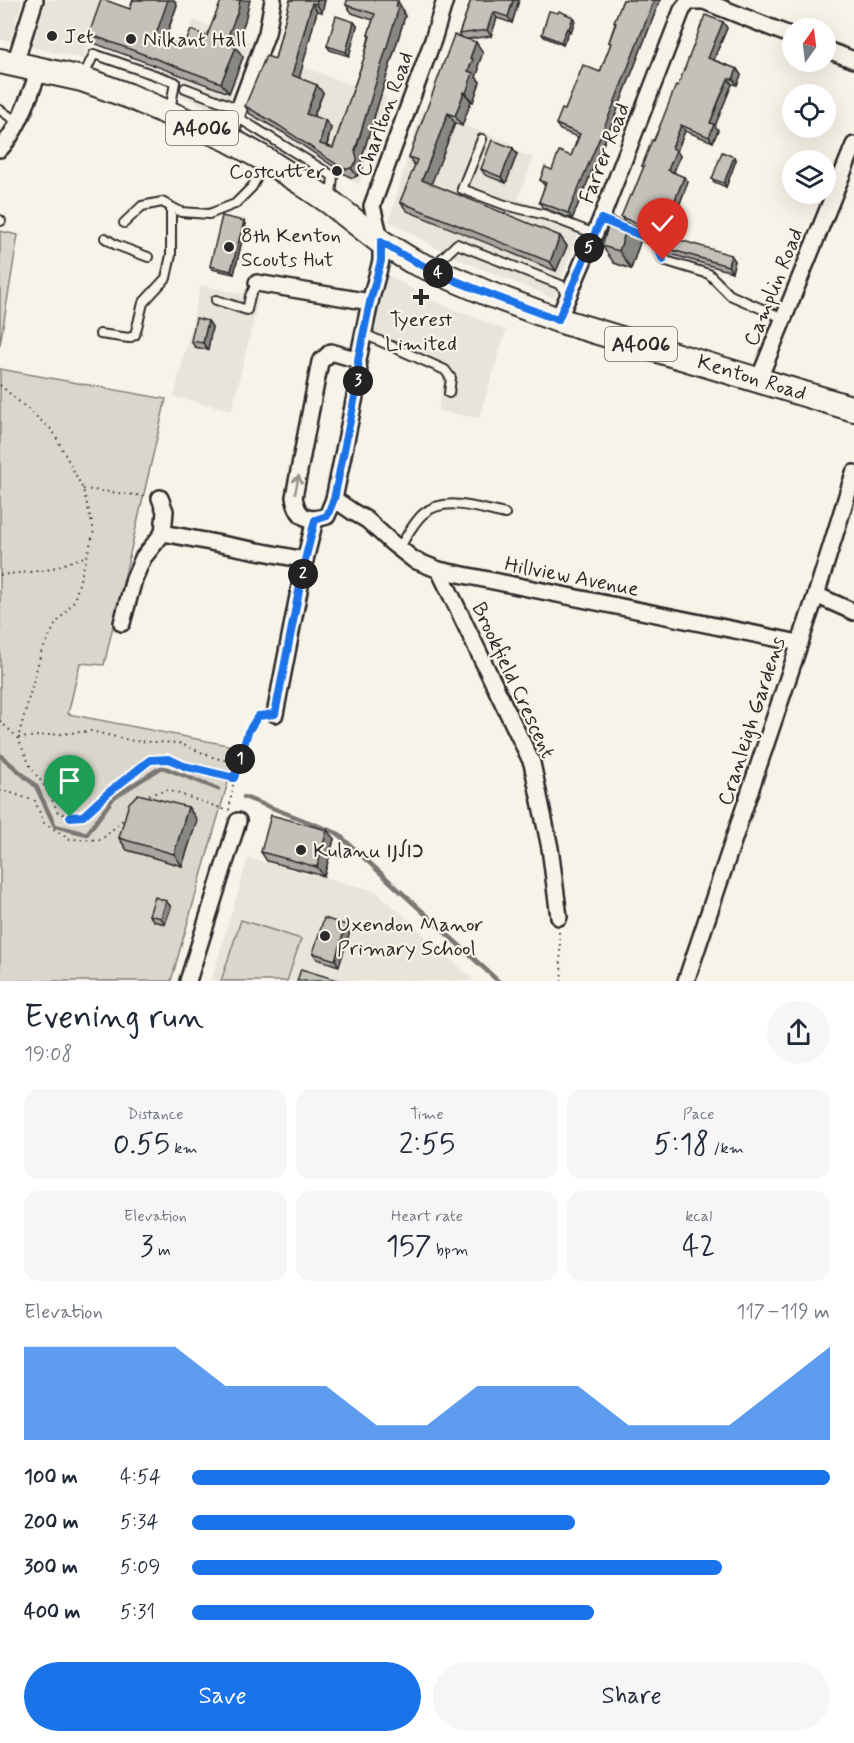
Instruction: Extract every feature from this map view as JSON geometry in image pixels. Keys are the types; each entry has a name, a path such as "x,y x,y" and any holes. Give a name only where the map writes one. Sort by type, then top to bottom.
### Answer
{"main road":[{"name":"A4006","path":"8,62 82,79 170,114 235,122 266,160 330,202 381,242"},
{"name":"Kenton Road","path":"381,242 412,261 558,320 854,409"}],"street":[{"path":"8,62 35,0"},
{"path":"235,122 267,33 273,0"},
{"name":"Charlton Road","path":"275,714 305,560 321,518 334,499 359,377 358,360 381,261 381,242 372,206 433,40 445,0"},
{"path":"689,1 704,2 782,32"},
{"name":"Farrer Road","path":"558,320 594,234 606,222 682,10 689,1"},
{"path":"836,53 854,60"},
{"path":"0,149 18,122 40,69"},
{"name":"Camplin Road","path":"759,379 854,145"},
{"path":"258,283 370,302"},
{"path":"352,512 321,518 303,516 296,508 294,497 320,362 331,352 358,360"},
{"name":"Cranleigh Gardens","path":"686,981 816,594 854,473"},
{"path":"122,623 134,579 143,558 163,533 165,511 160,498"},
{"name":"Hillview Avenue","path":"334,499 367,520 414,560 440,570 799,643"},
{"path":"163,533 305,560"},
{"name":"Brookfield Crescent","path":"440,570 532,763 550,848 559,917"},
{"path":"816,594 854,612"},
{"path":"188,981 233,816"}],"lane":[{"path":"185,88 235,122 333,176 330,202"},
{"path":"0,110 18,122"},
{"path":"483,139 462,189 505,205 546,215 594,234"},
{"path":"124,223 142,206 162,202 181,212 209,214 235,204 252,187 266,160"},
{"path":"100,334 129,339 135,335 143,303 166,278 171,255 171,207"},
{"path":"622,228 654,241 663,260 709,274 730,295 783,318"},
{"path":"105,238 116,245 148,257"},
{"path":"431,269 457,244 561,285 567,297"},
{"path":"216,300 247,310 249,296 258,283"},
{"path":"364,334 445,370 451,378 449,393"},
{"path":"399,549 411,528 424,513 440,505 460,505 505,514"}],"path":[{"path":"0,385 54,431 83,489 94,531 74,601 55,625 41,653 18,738"},
{"path":"83,489 160,498"},
{"path":"0,575 47,570 87,556"},
{"path":"144,795 168,790 233,816 234,778 248,732 258,716 275,714"},
{"path":"0,721 18,738 31,768 47,789 58,812 70,817 83,816 150,760 169,759 184,766 234,778"},
{"path":"18,738 91,731 133,741 179,743 215,758 238,764"},
{"path":"0,791 35,801 44,823 70,839 101,840 129,814"},
{"path":"559,917 558,937 562,981"}],"shaded area":[{"path":"0,0 22,0 10,41 0,39"},
{"path":"46,0 100,0 84,59 32,47"},
{"path":"193,20 251,42 224,115 177,94"},
{"path":"271,56 387,97 359,185 249,114 266,75"},
{"path":"422,109 511,143 509,149 533,158 518,199 582,224 554,298 465,262 389,221"},
{"path":"0,231 18,235 0,345"},
{"path":"387,275 438,303 506,330 479,418 438,411 444,374 370,343"},
{"path":"201,285 259,298 232,410 174,397"},
{"path":"0,369 166,399 104,665 80,663 68,714 238,747 171,981 0,981"},
{"name":"Uxendon Manor Primary School","path":"248,858 376,891 475,981 211,981"},
{"path":"241,920 301,939 287,981 221,981"}],"building":[{"path":"101,0 130,9 133,0 168,0 155,37 184,47 191,30 207,36 221,1 240,0 225,43 236,47 221,83 89,34"},
{"path":"290,0 317,0 316,4 312,3 292,75 317,85 306,114 325,120 320,144 333,148 364,58 375,14 346,5 347,0 398,1 396,6 399,7 355,151 357,161 351,168 342,168 245,106 266,56 275,59"},
{"path":"471,0 513,0 508,17 493,12 487,30 459,34"},
{"path":"623,0 654,0 568,213 539,202 546,183 540,180 545,167 552,170 559,151 571,156 580,134 556,124 562,109 565,110 583,65 600,72 611,43 609,42 616,23 614,22"},
{"path":"549,11 558,13 559,11 573,17 561,42 542,34"},
{"path":"705,15 723,22 708,58 737,69 733,79 728,79 719,100 710,123 714,124 709,137 681,125 672,148 676,150 668,170 684,177 671,210 654,203 649,218 643,215 640,225 621,217 630,195 632,196 652,140 654,141 676,85 678,86"},
{"path":"336,16 354,22 346,52 327,46"},
{"path":"454,35 476,42 468,71 473,73 455,116 448,113 422,180 560,236 550,262 400,202 417,160 409,157"},
{"path":"492,140 513,148 501,177 481,169"},
{"path":"722,152 734,157 724,183 712,179"},
{"name":"8th Kenton Scouts Hut","path":"222,216 244,221 231,271 210,266"},
{"path":"611,217 628,224 619,251 602,246"},
{"path":"663,235 731,255 728,266 662,247 660,243"},
{"path":"196,318 208,321 203,343 191,341"},
{"path":"138,794 188,807 174,854 119,838 129,803"},
{"name":"Kulanu כולנו","path":"271,815 327,830 317,867 261,852"},
{"path":"155,897 166,901 161,918 149,915"},
{"path":"324,918 346,925 335,960 313,953"},
{"path":"301,969 337,980 337,981 297,981"}],"waterway":[{"path":"0,755 36,786 55,826 87,834 114,797 162,767 218,789"},
{"path":"244,797 337,833 498,981"}],"place":[{"name":"Jet","path":"52,36"},
{"name":"Nilkant Hall","path":"131,39"},
{"name":"Costcutter","path":"337,171"},
{"name":"8th Kenton Scouts Hut","path":"229,247"},
{"name":"Tyerest Limited","path":"421,297"},
{"name":"Kulanu כולנו","path":"301,850"},
{"name":"Uxendon Manor Primary School","path":"325,936"}],"route":[{"path":"70,817 83,816 150,760 169,759 184,766 234,778 248,732 258,716 275,714 315,520 327,516 340,473 359,377 358,360 381,261 381,242 412,261 558,320 601,219 654,241 663,260"}]}
